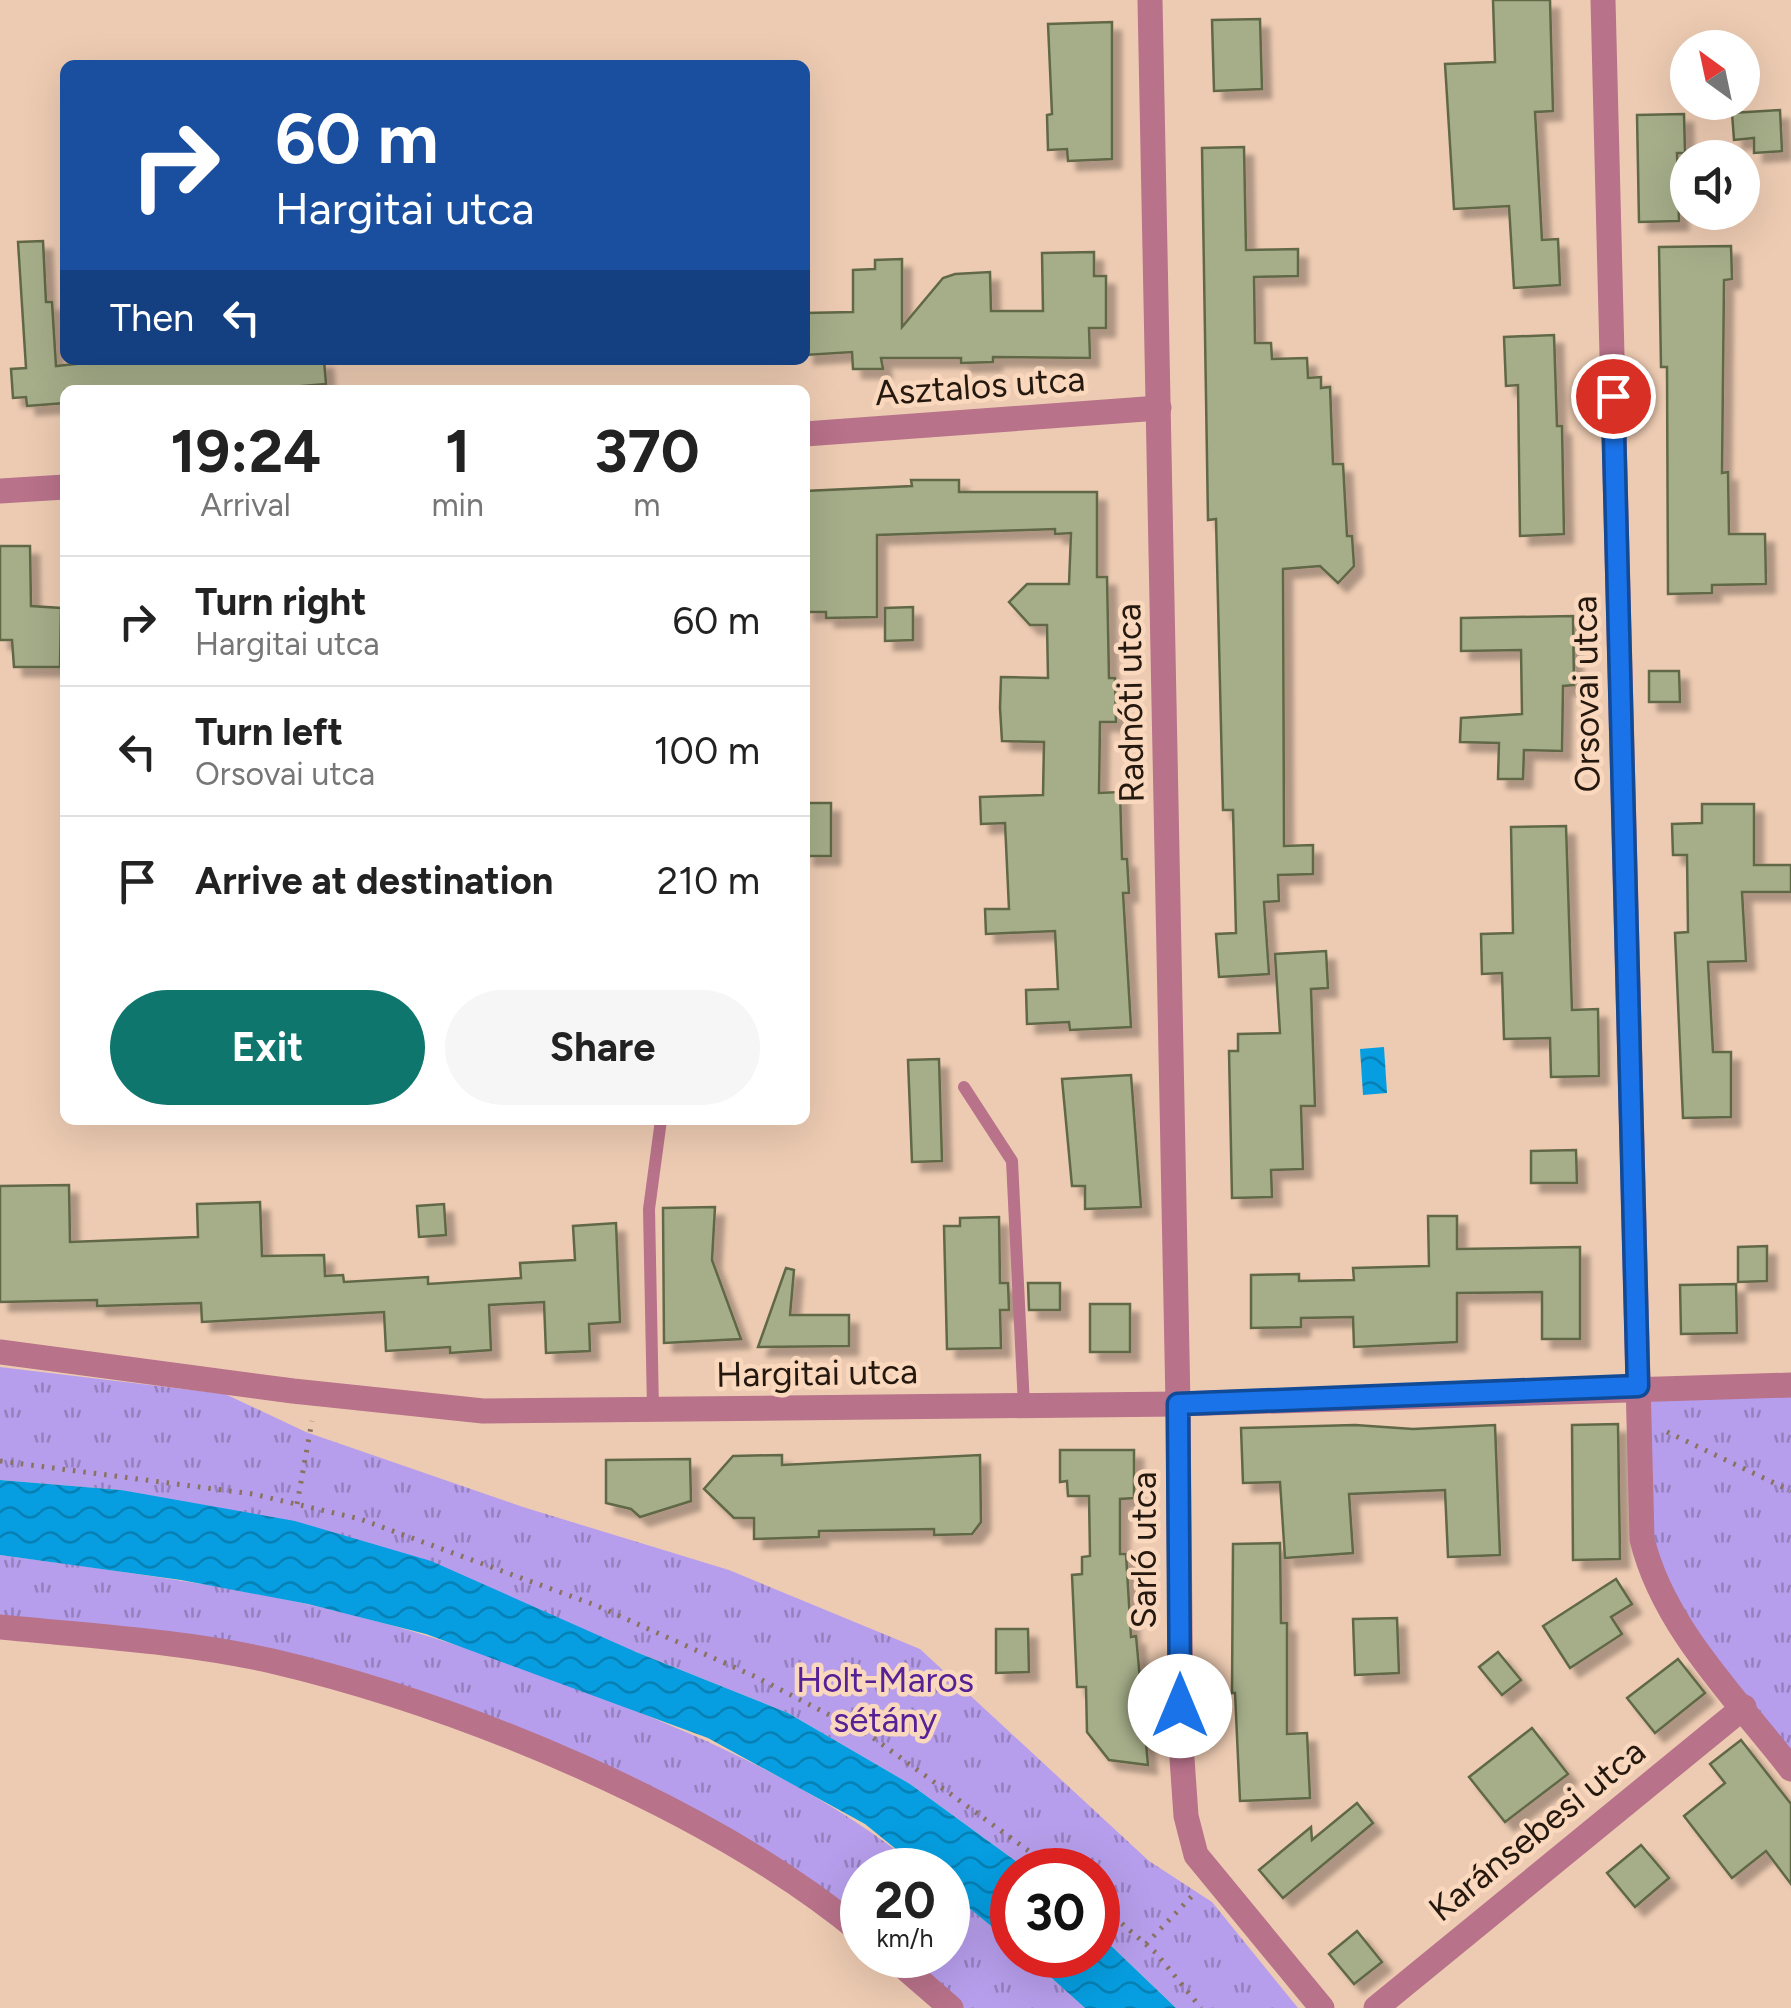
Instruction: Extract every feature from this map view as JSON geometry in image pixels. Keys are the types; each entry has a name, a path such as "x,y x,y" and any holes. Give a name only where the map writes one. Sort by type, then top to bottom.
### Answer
{"street":[{"name":"Radnóti utca","path":"1150,0 1178,1404"},
{"name":"Orsovai utca","path":"1603,0 1642,1539 1651,1576 1669,1610 1791,1769"},
{"name":"Asztalos utca","path":"810,434 1159,408"},
{"path":"0,492 60,487"},
{"name":"Hargitai utca","path":"0,1352 317,1394 483,1410 1178,1404 1638,1386 1791,1385"},
{"name":"Sarló utca","path":"1178,1404 1186,1816 1196,1855 1322,2008"},
{"path":"0,1627 196,1647 361,1684 453,1716 584,1770 726,1838 840,1918"},
{"name":"Karánsebesi utca","path":"1376,2008 1744,1707"},
{"path":"916,1978 951,2008"}],"lane":[{"path":"964,1087 1012,1160 1024,1406"},
{"path":"653,1409 649,1209 660,1125"}],"path":[{"path":"296,1504 317,1394"},
{"path":"1639,1419 1791,1491"},
{"path":"0,1461 153,1478 360,1519 595,1605 756,1677 872,1737 1026,1848"},
{"path":"1146,1944 1212,1877"},
{"path":"1120,1922 1146,1944 1200,2008"}],"green space":[{"name":"Holt-Maros sétány","path":"0,1367 225,1394 306,1432 523,1507 729,1570 920,1649 1149,1861 1212,1902 1298,2008 1176,2008 1120,1954 1120,1848 998,1848 910,1784 788,1713 636,1652 121,1490 0,1480"},
{"path":"1791,1385 1791,1769 1651,1575 1638,1386"},
{"name":"Holt-Maros sétány","path":"0,1555 193,1583 384,1623 498,1659 652,1718 812,1795 893,1848 840,1848 840,1918 726,1838 361,1684 0,1627"},
{"path":"970,1909 990,1925 990,1978 1052,1978 1085,2008 951,2008 916,1978 970,1978"}],"water":[{"path":"1384,1047 1387,1093 1363,1095 1360,1049"},
{"path":"0,1480 121,1490 295,1521 431,1561 636,1652 788,1713 910,1784 998,1848 990,1848 990,1925 970,1909 970,1848 895,1848 865,1824 708,1738 426,1634 308,1604 181,1580 0,1555"},
{"path":"1120,1954 1176,2008 1085,2008 1052,1978 1120,1978"}],"building":[{"path":"1493,0 1550,0 1553,111 1535,112 1542,240 1558,239 1560,285 1514,288 1509,206 1454,209 1445,64 1495,62"},
{"path":"1260,19 1262,89 1214,91 1212,20"},
{"path":"1112,22 1112,159 1068,161 1067,149 1048,150 1047,115 1052,114 1048,24"},
{"path":"1780,110 1782,151 1760,153 1760,140 1734,140 1733,120 1760,120 1760,111"},
{"path":"1670,114 1670,120 1684,120 1685,140 1670,140 1670,221 1639,222 1637,115"},
{"path":"1244,147 1246,250 1298,249 1298,276 1254,277 1255,343 1271,343 1272,359 1307,358 1308,378 1321,377 1321,388 1330,387 1333,464 1343,464 1347,536 1352,536 1354,566 1338,583 1320,566 1283,569 1284,846 1313,845 1313,874 1278,875 1279,901 1264,902 1269,974 1219,977 1216,934 1236,933 1233,810 1223,810 1216,519 1208,520 1202,148"},
{"path":"43,241 46,302 52,302 56,366 324,365 326,384 60,385 60,403 27,406 26,397 13,398 11,369 26,368 18,242"},
{"path":"1731,246 1732,279 1724,280 1722,473 1728,472 1729,534 1765,534 1766,584 1712,585 1712,593 1668,594 1667,367 1661,367 1659,247"},
{"path":"1094,252 1094,276 1106,276 1106,328 1089,328 1090,358 993,357 993,362 961,363 961,358 881,358 883,369 853,369 852,352 810,355 810,313 853,312 853,270 875,269 875,260 902,259 902,327 943,278 955,274 990,272 991,311 1043,311 1042,253"},
{"path":"1554,335 1557,426 1562,426 1564,534 1520,536 1518,385 1506,386 1504,337"},
{"path":"911,480 959,480 959,492 1097,492 1097,577 1107,577 1109,678 1115,678 1116,722 1100,722 1099,793 1120,792 1122,859 1127,859 1129,893 1123,893 1131,1027 1070,1030 1069,1022 1027,1024 1026,990 1058,989 1055,931 986,934 985,909 1009,909 1005,823 981,824 980,797 1043,795 1044,742 1002,741 1000,708 1001,677 1048,678 1047,625 1030,625 1009,602 1027,584 1069,584 1071,533 1055,534 1055,529 877,535 877,617 826,618 826,612 810,612 810,491 912,486"},
{"path":"0,546 30,546 31,606 60,608 60,667 14,667 12,640 0,640"},
{"path":"913,607 913,640 885,641 885,608"},
{"path":"1573,616 1574,685 1563,686 1562,751 1524,750 1523,779 1498,779 1499,743 1460,742 1461,718 1522,714 1521,650 1461,651 1461,618"},
{"path":"1649,671 1679,671 1680,702 1649,702"},
{"path":"810,803 831,803 831,856 810,856"},
{"path":"1702,804 1754,804 1754,865 1791,865 1791,892 1742,892 1746,961 1708,962 1713,1052 1731,1052 1731,1117 1683,1118 1675,933 1688,932 1687,855 1673,855 1672,824 1702,823"},
{"path":"1566,826 1572,1010 1598,1009 1599,1076 1551,1077 1550,1038 1504,1039 1502,973 1482,974 1481,934 1513,933 1511,827"},
{"path":"1326,951 1328,988 1311,989 1315,1106 1301,1106 1303,1169 1271,1170 1272,1197 1232,1198 1229,1051 1238,1051 1238,1034 1280,1033 1275,954"},
{"path":"939,1059 942,1161 912,1162 908,1060"},
{"path":"1131,1075 1141,1207 1085,1209 1085,1186 1072,1186 1062,1079"},
{"path":"1576,1150 1577,1183 1531,1183 1531,1151"},
{"path":"69,1185 70,1242 198,1237 197,1204 260,1202 262,1256 324,1255 325,1276 343,1275 344,1282 428,1277 428,1284 521,1278 520,1263 575,1260 573,1226 616,1223 620,1322 589,1324 590,1351 546,1353 544,1302 489,1305 491,1350 450,1353 450,1347 386,1351 384,1312 202,1322 201,1303 97,1306 97,1300 0,1302 0,1186"},
{"path":"444,1204 446,1235 419,1237 417,1206"},
{"path":"715,1207 712,1260 741,1339 664,1343 663,1208"},
{"path":"1428,1216 1457,1216 1457,1249 1580,1247 1580,1339 1542,1339 1542,1292 1457,1293 1457,1342 1354,1347 1353,1317 1301,1318 1301,1327 1251,1328 1251,1275 1299,1274 1299,1281 1354,1280 1353,1268 1429,1266"},
{"path":"999,1217 1000,1283 1008,1283 1009,1310 1000,1310 1001,1348 947,1349 944,1226 960,1226 960,1218"},
{"path":"1767,1246 1767,1281 1738,1282 1738,1247"},
{"path":"786,1268 794,1270 790,1315 849,1315 849,1346 758,1347"},
{"path":"1028,1283 1060,1283 1060,1310 1029,1310"},
{"path":"1736,1284 1737,1333 1681,1334 1680,1285"},
{"path":"1090,1304 1130,1304 1130,1352 1090,1352"},
{"path":"1618,1424 1620,1559 1573,1560 1572,1425"},
{"path":"1355,1425 1413,1429 1495,1425 1500,1555 1448,1557 1445,1490 1349,1494 1353,1553 1285,1558 1280,1482 1243,1483 1241,1428"},
{"path":"1060,1450 1134,1450 1134,1498 1120,1499 1120,1554 1126,1554 1131,1637 1136,1636 1148,1765 1109,1760 1087,1732 1086,1687 1077,1687 1072,1575 1082,1574 1082,1557 1090,1556 1089,1496 1068,1496 1067,1481 1060,1482"},
{"path":"782,1455 782,1465 980,1455 981,1522 972,1534 934,1535 934,1529 819,1531 819,1537 754,1539 754,1518 734,1518 704,1489 733,1456"},
{"path":"690,1459 691,1501 640,1517 631,1509 606,1503 606,1460"},
{"path":"1280,1543 1281,1623 1287,1623 1287,1734 1307,1733 1310,1798 1240,1801 1232,1693 1233,1544"},
{"path":"1616,1579 1632,1604 1611,1617 1622,1634 1570,1668 1543,1626"},
{"path":"1397,1618 1399,1673 1355,1675 1353,1619"},
{"path":"996,1629 1028,1629 1029,1672 996,1673"},
{"path":"1498,1652 1521,1680 1502,1695 1479,1667"},
{"path":"1678,1659 1705,1693 1655,1733 1627,1698"},
{"path":"1532,1728 1568,1774 1505,1822 1469,1777"},
{"path":"1741,1740 1791,1804 1791,1884 1766,1851 1732,1878 1684,1816 1725,1783 1710,1764"},
{"path":"1357,1803 1373,1823 1283,1898 1259,1870 1311,1827 1312,1840"},
{"path":"1641,1845 1669,1878 1635,1907 1607,1873"},
{"path":"1357,1931 1382,1962 1354,1984 1329,1954"}],"route":[{"path":"1180,1706 1178,1404 1638,1386 1613,396"}]}
